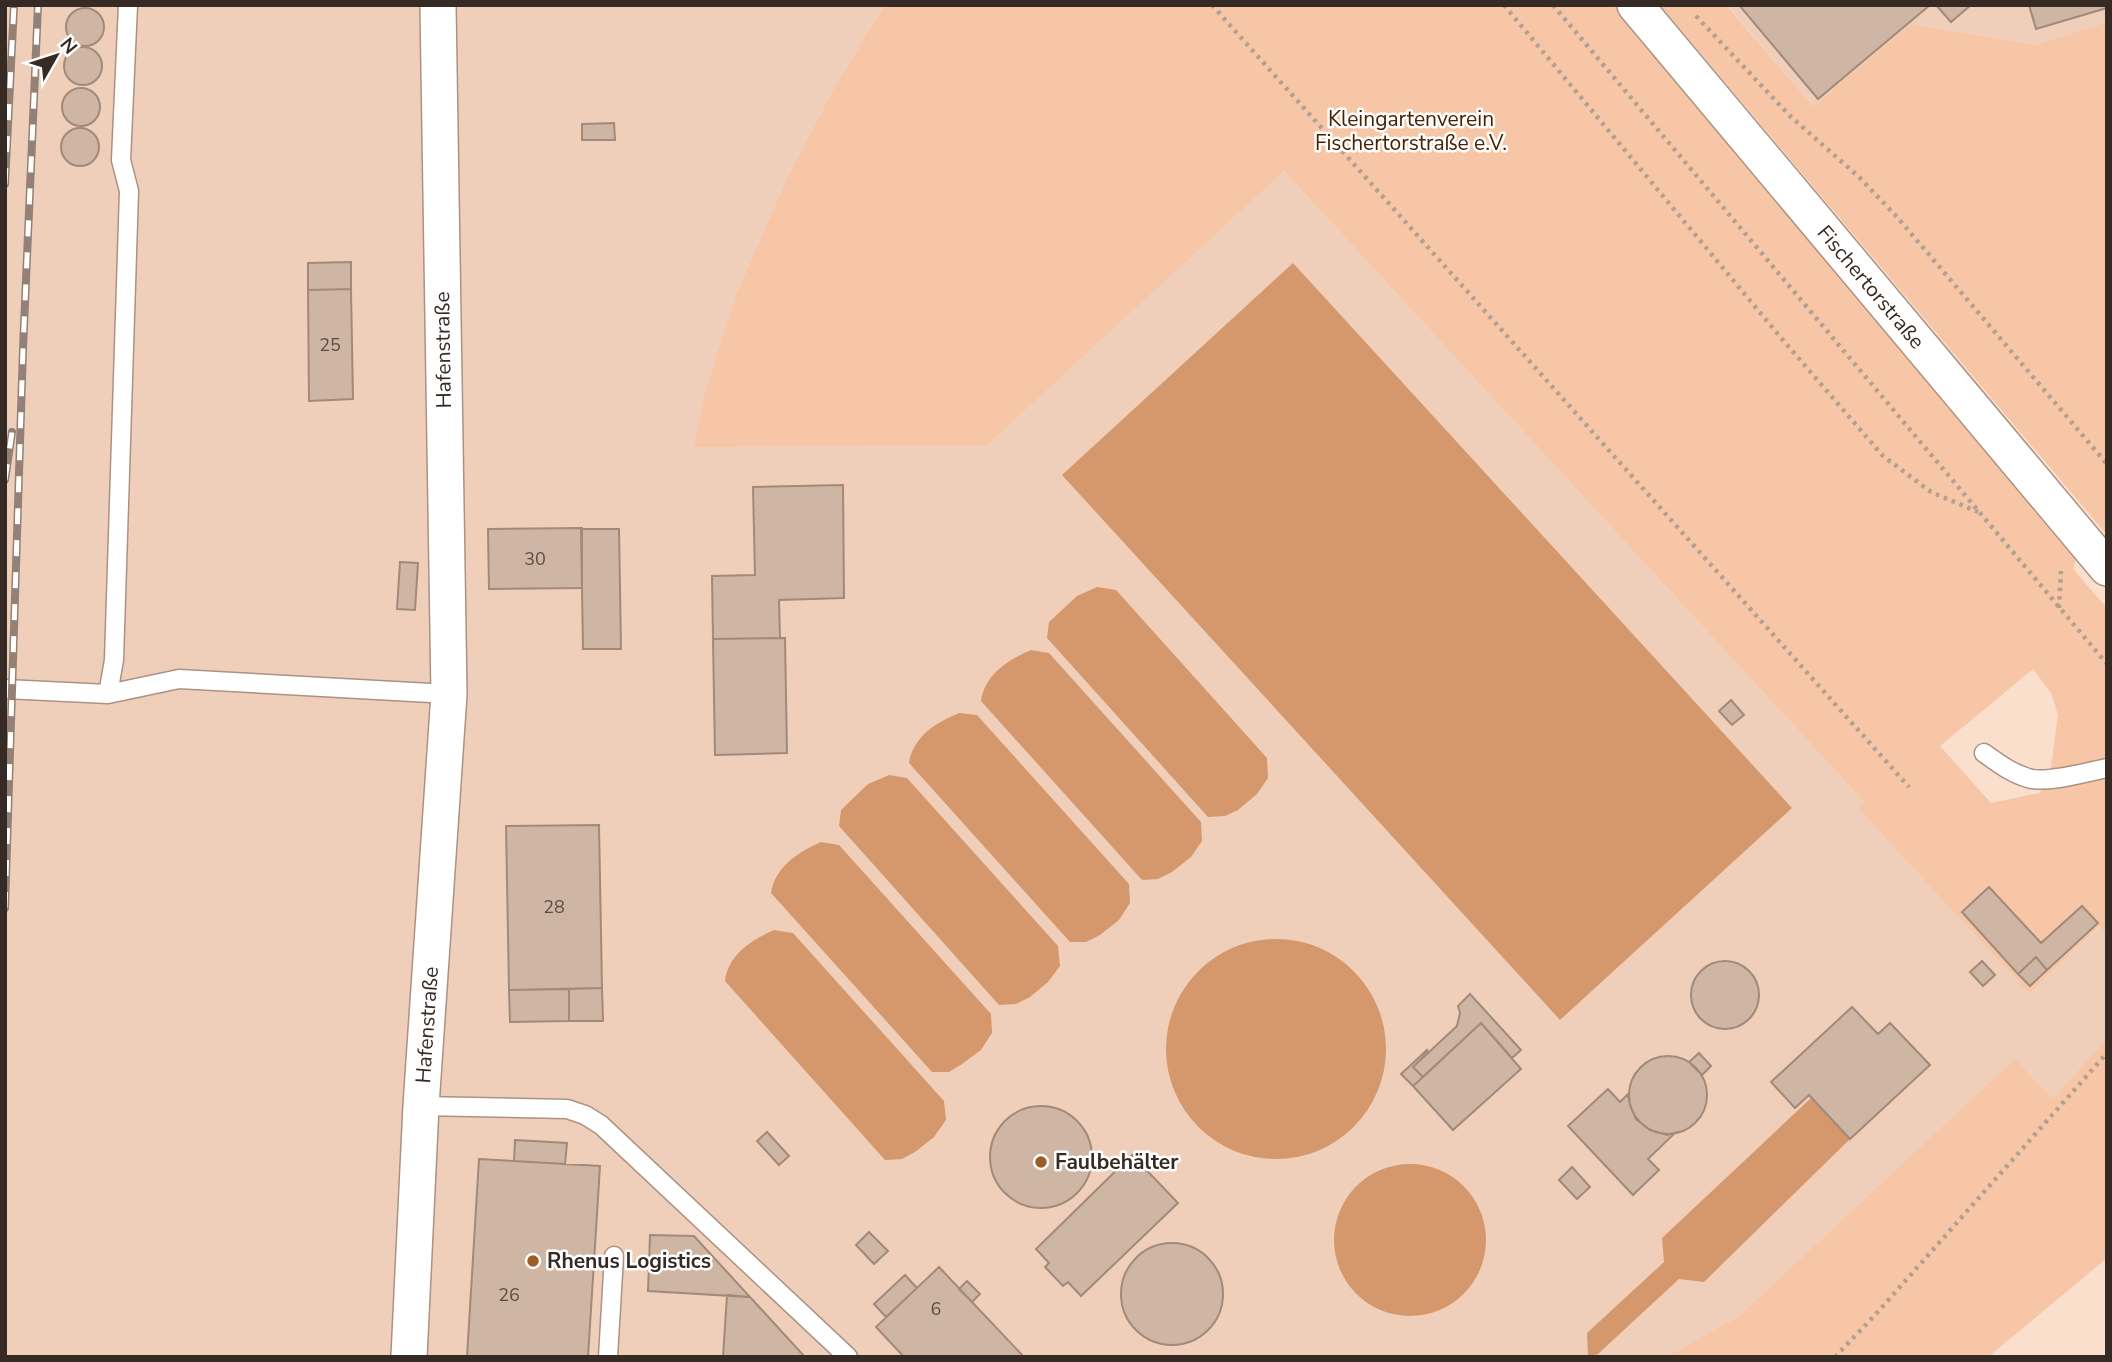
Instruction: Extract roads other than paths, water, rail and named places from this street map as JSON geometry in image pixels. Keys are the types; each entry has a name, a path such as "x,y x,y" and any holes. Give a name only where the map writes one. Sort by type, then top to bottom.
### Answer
{"street":[{"name":"Hafenstraße","path":"409,1357 421,1106 449,694 438,5"},
{"name":"Fischertorstraße","path":"1635,5 2107,568"}],"lane":[{"path":"108,694 114,660 129,191 121,160 128,5"},
{"path":"5,689 108,694 179,679 449,694"},
{"path":"1984,753 2006,769 2031,780 2070,776 2107,768"},
{"path":"421,1106 567,1109 585,1115 601,1125 848,1357"},
{"path":"608,1357 614,1256"}],"railway":[{"path":"5,184 14,5"},
{"path":"5,908 23,349 38,5"},
{"path":"5,480 12,432"}],"place":[{"name":"Faulbehälter","path":"1041,1162"},
{"name":"Rhenus Logistics","path":"533,1261"}],"park label":[{"name":"Kleingartenverein Fischertorstraße e.V.","path":"1411,131"}]}
